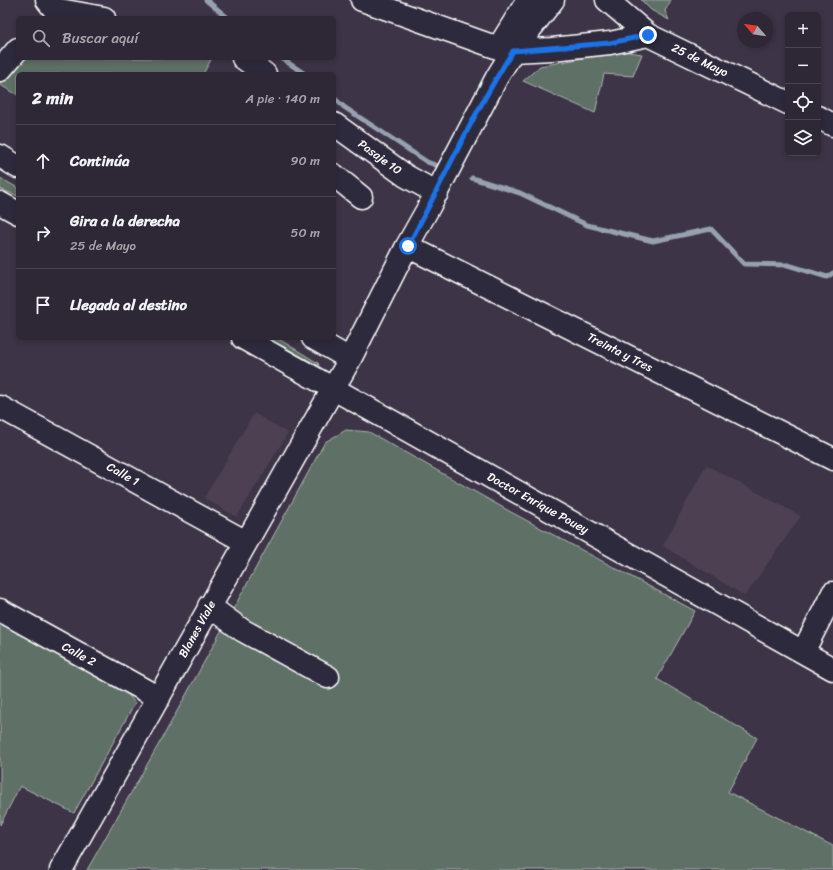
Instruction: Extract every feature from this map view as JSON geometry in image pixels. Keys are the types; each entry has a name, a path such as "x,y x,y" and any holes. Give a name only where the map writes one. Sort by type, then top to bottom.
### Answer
{"street":[{"path":"362,0 506,50 610,43 648,35"},
{"path":"506,50 528,0"},
{"path":"506,50 553,0"},
{"name":"25 de Mayo","path":"607,0 648,35 785,102"},
{"path":"49,9 92,16"},
{"name":"Blanes Viale","path":"61,870 350,359 497,77 506,50"},
{"path":"0,70 16,51"},
{"path":"246,60 262,72"},
{"path":"821,119 833,125"},
{"name":"Pasaje 10","path":"336,125 406,176 437,193"},
{"path":"0,156 16,166"},
{"path":"336,177 362,198"},
{"path":"0,203 16,212"},
{"name":"Treinta y Tres","path":"408,246 833,459"},
{"name":"Doctor Enrique Pouey","path":"247,340 833,669"},
{"path":"317,340 350,359"},
{"name":"Calle 1","path":"0,407 246,542"},
{"path":"803,652 833,593"},
{"path":"210,606 242,630 328,677"},
{"name":"Calle 2","path":"0,610 159,698"}],"shaded area":[{"path":"254,413 288,433 237,517 204,498"},
{"path":"706,465 801,516 745,596 663,546"}],"green space":[{"path":"641,0 671,0 665,11 669,20 651,10"},
{"path":"622,51 642,54 633,76 604,74 595,113 523,81 540,66"},
{"path":"16,60 211,60 204,72 16,72 16,94 0,85 0,79"},
{"path":"0,178 16,187 16,195 0,189"},
{"path":"272,340 280,340 318,363 319,366"},
{"path":"346,430 369,432 509,511 695,611 657,679 757,738 728,792 833,846 833,870 87,870 164,735 325,442"},
{"path":"0,623 126,692 135,703 74,813 20,786 0,825"}],"waterway":[{"path":"206,0 226,16"},
{"path":"284,60 302,72"},
{"path":"336,100 344,107 427,162 438,166"},
{"path":"472,178 520,193 587,225 653,241 711,229 744,264 788,265 827,277 833,273"}],"route":[{"path":"408,246 497,77 513,51 552,49 610,43 648,35"}]}
